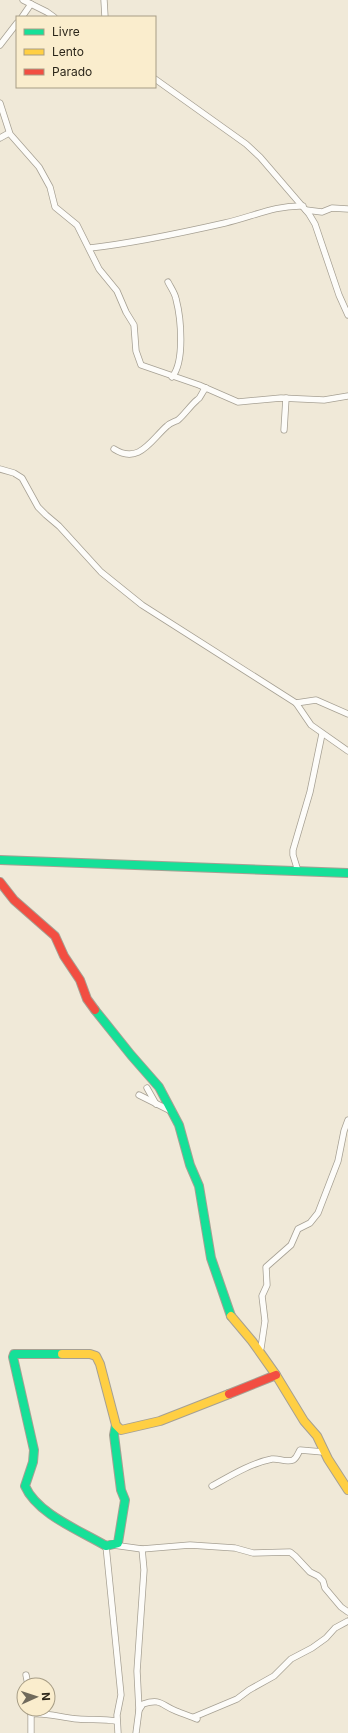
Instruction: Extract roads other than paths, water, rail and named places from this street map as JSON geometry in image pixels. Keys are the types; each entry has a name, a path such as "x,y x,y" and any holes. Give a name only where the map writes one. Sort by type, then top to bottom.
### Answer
{"street":[{"path":"23,0 52,16"},
{"path":"104,0 105,16"},
{"path":"23,16 31,4"},
{"path":"0,45 16,24"},
{"path":"156,80 246,144 260,156 305,208 316,224 339,295 348,315"},
{"path":"0,103 9,132 39,167 50,187 55,207 77,225 90,248 99,269 117,291 126,312 134,325 136,351 139,363 148,368 206,388 238,402 286,398 312,400 348,396"},
{"path":"0,138 9,132"},
{"path":"90,248 153,239 228,222 282,206 305,208 322,212 332,208 348,209"},
{"path":"168,282 178,306 181,340 178,369 182,380"},
{"path":"172,377 178,369"},
{"path":"114,449 125,454 137,453 144,450 167,426 178,419 190,405 199,399 202,391 206,388"},
{"path":"284,430 286,398"},
{"path":"0,469 14,473 22,478 38,507 59,526 101,572 127,594 296,703 308,723 348,751"},
{"path":"296,703 316,700 348,714"},
{"path":"298,871 293,855 310,792 322,734"},
{"path":"0,860 348,872"},
{"path":"0,882 10,895 55,936 64,956 80,980 87,999 159,1087 179,1125 190,1165 199,1186 211,1258 230,1314 276,1375 301,1417 316,1436 323,1452 348,1490"},
{"path":"147,1088 156,1104"},
{"path":"139,1095 173,1112"},
{"path":"259,1351 261,1348 262,1334 265,1324 262,1296 267,1285 266,1266 291,1245 298,1229 310,1222 318,1212 338,1161 344,1131 348,1120"},
{"path":"110,1545 118,1543 125,1500 121,1490 114,1435 116,1425 100,1364 96,1356 90,1354 14,1354 13,1357 34,1450 34,1461 26,1479 26,1490 29,1495 44,1509 60,1520 110,1545 142,1548 190,1545 235,1548 253,1553 290,1552 310,1572 318,1576 323,1581 325,1588 341,1607 348,1612"},
{"path":"116,1425 121,1430 160,1421 276,1375"},
{"path":"212,1486 250,1467 264,1462 274,1459 292,1460 300,1450 323,1452"},
{"path":"110,1545 120,1695 116,1721 118,1733"},
{"path":"136,1733 139,1710 137,1670 144,1570 142,1548"},
{"path":"139,1710 143,1704 150,1701 162,1703 173,1710 196,1718 237,1699 249,1690 274,1676 291,1659 312,1648 326,1638 335,1628 348,1621"},
{"path":"56,1715 79,1719 102,1718 116,1721"},
{"path":"31,1717 31,1733"}]}
